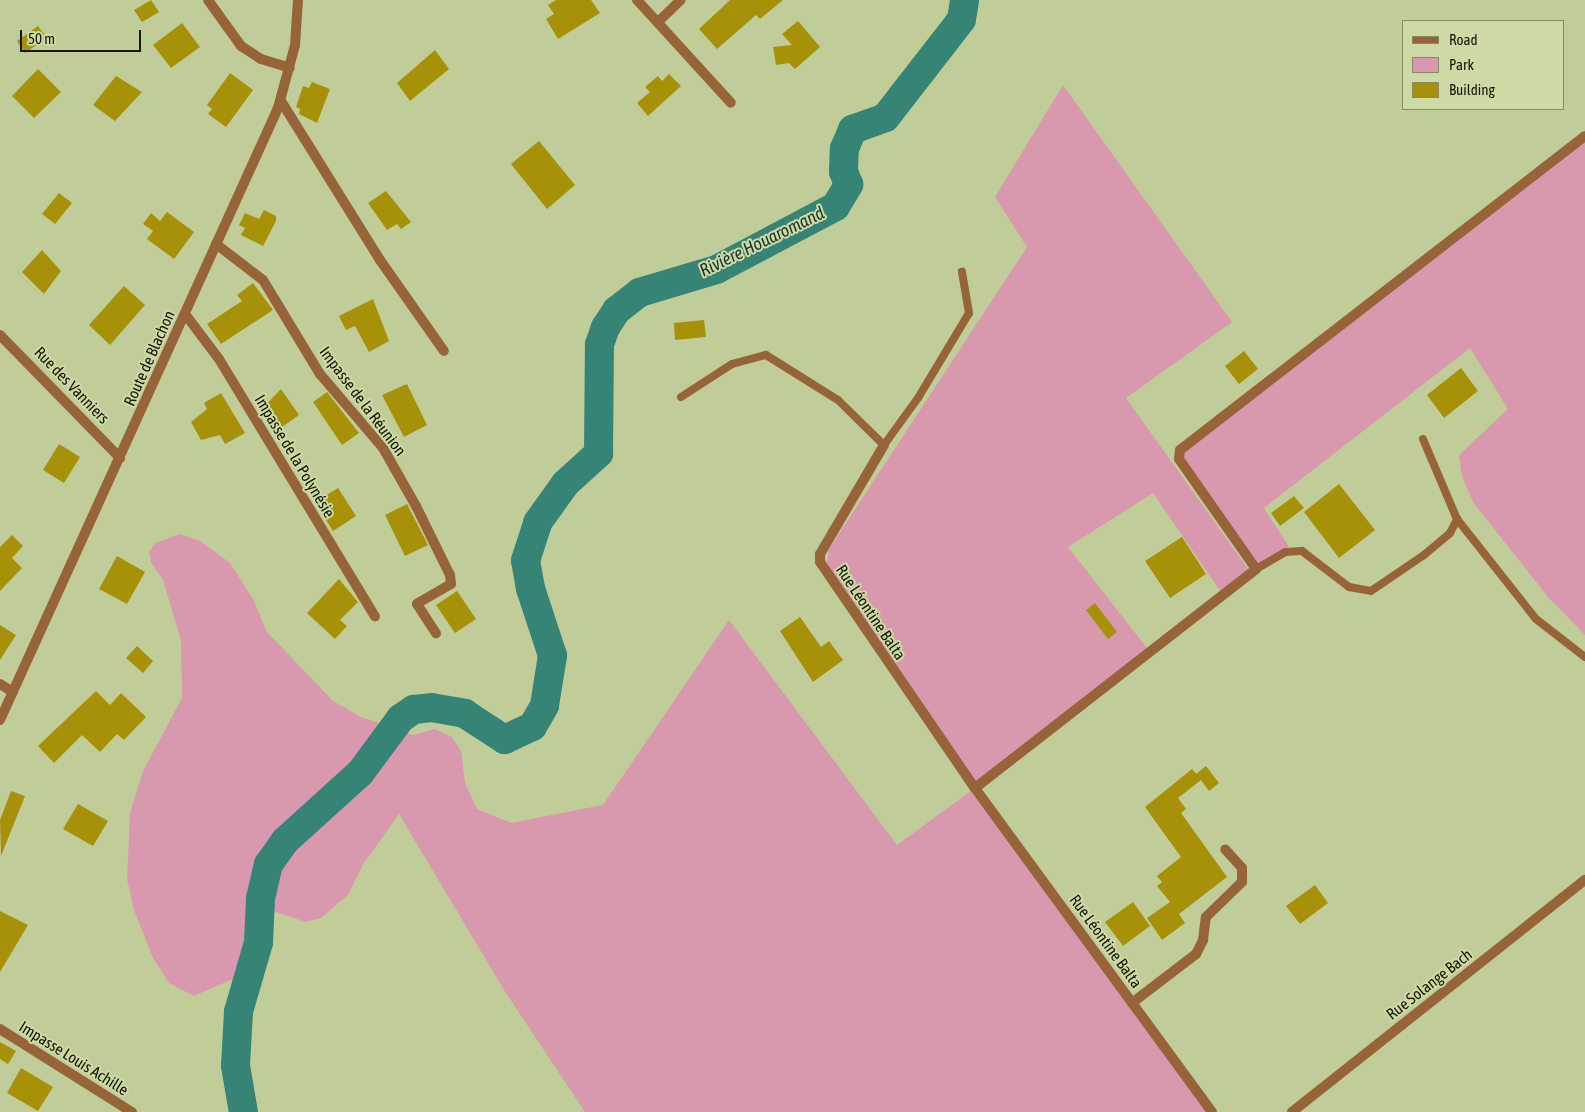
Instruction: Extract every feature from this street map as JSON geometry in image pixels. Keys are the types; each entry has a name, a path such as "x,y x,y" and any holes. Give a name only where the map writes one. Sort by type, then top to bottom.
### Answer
{"street":[{"path":"208,0 241,46 260,58 290,68"},
{"name":"Route de Blachon","path":"0,720 281,100 290,68 298,0"},
{"path":"637,0 659,21 731,102"},
{"path":"659,21 681,0"},
{"path":"281,100 380,260 444,351"},
{"path":"975,788 1256,570 1179,459 1180,450 1585,136"},
{"name":"Impasse de la Réunion","path":"216,244 262,280 320,374 383,448 416,506 450,575 451,584 417,604 436,633"},
{"name":"Impasse de la Polynésie","path":"185,314 219,359 375,617"},
{"name":"Rue des Vanniers","path":"0,335 120,458"},
{"name":"Rue Léontine Balta","path":"884,445 820,554 820,562 975,788 1212,1112"},
{"path":"0,684 13,692"},
{"path":"1132,1003 1196,954 1203,940 1206,917 1242,882 1242,868 1225,849"},
{"name":"Rue Solange Bach","path":"1292,1112 1585,880"},
{"name":"Impasse Louis Achille","path":"0,1029 132,1112"}],"lane":[{"path":"681,397 732,364 766,355 838,400 884,445 969,313 962,272"},
{"path":"1423,439 1457,519 1536,619 1585,657"},
{"path":"1256,570 1286,552 1302,551 1350,587 1371,591 1424,555 1450,533 1457,519"}],"green space":[{"path":"1063,85 1232,322 1126,398 1251,573 1223,595 1153,493 1068,547 1150,652 975,788 835,587 827,563 829,549 1027,247 995,197"},
{"path":"1585,136 1585,635 1548,597 1473,502 1462,476 1459,455 1508,409 1470,348 1264,508 1289,547 1256,569 1179,459 1180,450"},
{"path":"180,534 200,541 230,563 253,599 267,632 333,701 361,717 413,735 435,729 452,737 461,751 465,783 477,809 511,823 603,805 729,620 897,845 975,788 1212,1112 585,1112 504,990 399,814 364,863 348,895 321,918 306,922 270,910 253,920 235,978 194,996 169,983 153,958 134,910 127,879 130,813 143,771 182,698 181,640 163,580 151,562 149,552 155,543"}],"building":[{"path":"151,0 159,12 142,22 134,10"},
{"path":"556,0 591,0 600,13 558,39 546,19 554,14 548,5"},
{"path":"730,0 783,0 760,19 756,15 717,49 699,29"},
{"path":"798,21 820,47 795,69 789,63 776,65 773,47 792,45 782,34"},
{"path":"182,23 200,47 171,68 153,45"},
{"path":"38,26 47,38 25,53 17,41"},
{"path":"435,50 449,69 410,101 397,83"},
{"path":"38,69 61,92 34,118 12,96"},
{"path":"230,73 253,90 226,127 208,114 212,109 207,105"},
{"path":"669,74 681,86 648,116 637,103 650,92 645,87 658,76 662,81"},
{"path":"116,76 142,92 115,121 93,105"},
{"path":"312,82 330,89 317,123 299,114 300,109 296,107 303,86 309,88"},
{"path":"539,141 575,185 547,209 511,164"},
{"path":"386,191 411,222 401,229 397,224 387,230 368,203"},
{"path":"59,193 72,203 55,224 42,214"},
{"path":"264,210 276,216 276,221 263,246 241,235 245,228 239,225 245,213 259,219"},
{"path":"167,212 194,232 174,259 147,239 153,231 143,224 151,213 160,221"},
{"path":"42,250 61,271 44,294 22,272"},
{"path":"253,283 273,310 221,344 207,324 242,301 237,295"},
{"path":"124,286 145,305 110,345 89,325"},
{"path":"373,299 389,341 369,352 355,326 346,330 339,316"},
{"path":"704,320 706,337 675,340 674,323"},
{"path":"1244,351 1258,369 1239,384 1225,366"},
{"path":"1461,368 1478,391 1444,418 1427,395"},
{"path":"407,384 427,425 404,437 382,395"},
{"path":"281,389 299,415 275,432 260,411"},
{"path":"327,392 359,433 342,445 313,402"},
{"path":"221,393 245,433 225,444 220,435 201,440 191,422 207,409 204,403"},
{"path":"59,444 80,457 64,483 43,470"},
{"path":"1339,484 1375,530 1339,558 1304,512"},
{"path":"338,488 356,516 333,531 315,502"},
{"path":"1294,496 1304,508 1280,526 1271,513"},
{"path":"407,504 428,545 405,556 385,515"},
{"path":"12,535 23,546 12,558 22,568 0,591 0,547"},
{"path":"1182,537 1206,574 1170,598 1145,561"},
{"path":"117,556 145,572 127,604 99,589"},
{"path":"339,579 358,602 340,620 347,626 335,639 307,613"},
{"path":"457,591 476,619 455,633 436,605"},
{"path":"1095,603 1117,632 1108,639 1086,610"},
{"path":"800,617 821,647 829,641 843,660 813,682 780,631"},
{"path":"0,625 16,635 0,660"},
{"path":"137,646 153,661 143,673 126,658"},
{"path":"96,691 110,705 121,693 146,717 124,740 117,734 100,752 82,735 54,763 38,746"},
{"path":"1206,766 1219,783 1209,791 1201,780 1178,798 1186,809 1181,813 1227,877 1179,914 1185,923 1162,940 1147,918 1170,902 1157,886 1162,882 1157,876 1181,857 1145,807 1192,769 1196,774"},
{"path":"11,791 25,796 1,856 0,820"},
{"path":"78,804 108,821 93,846 63,829"},
{"path":"1315,885 1328,903 1300,924 1286,906"},
{"path":"1133,902 1150,926 1123,946 1105,922"},
{"path":"0,911 28,925 0,972"},
{"path":"0,1042 16,1051 8,1064 0,1059"},
{"path":"21,1068 53,1087 38,1111 7,1093"}],"waterway":[{"name":"Rivière Houaromand","path":"243,1112 235,1065 238,1011 258,942 260,898 268,864 285,840 360,772 400,718 413,709 431,707 464,713 504,739 532,726 544,705 552,655 530,588 525,560 537,522 565,483 598,453 599,344 605,327 616,310 639,292 716,269 835,206 848,184 843,171 844,148 852,129 885,117 961,19 964,0"}]}
